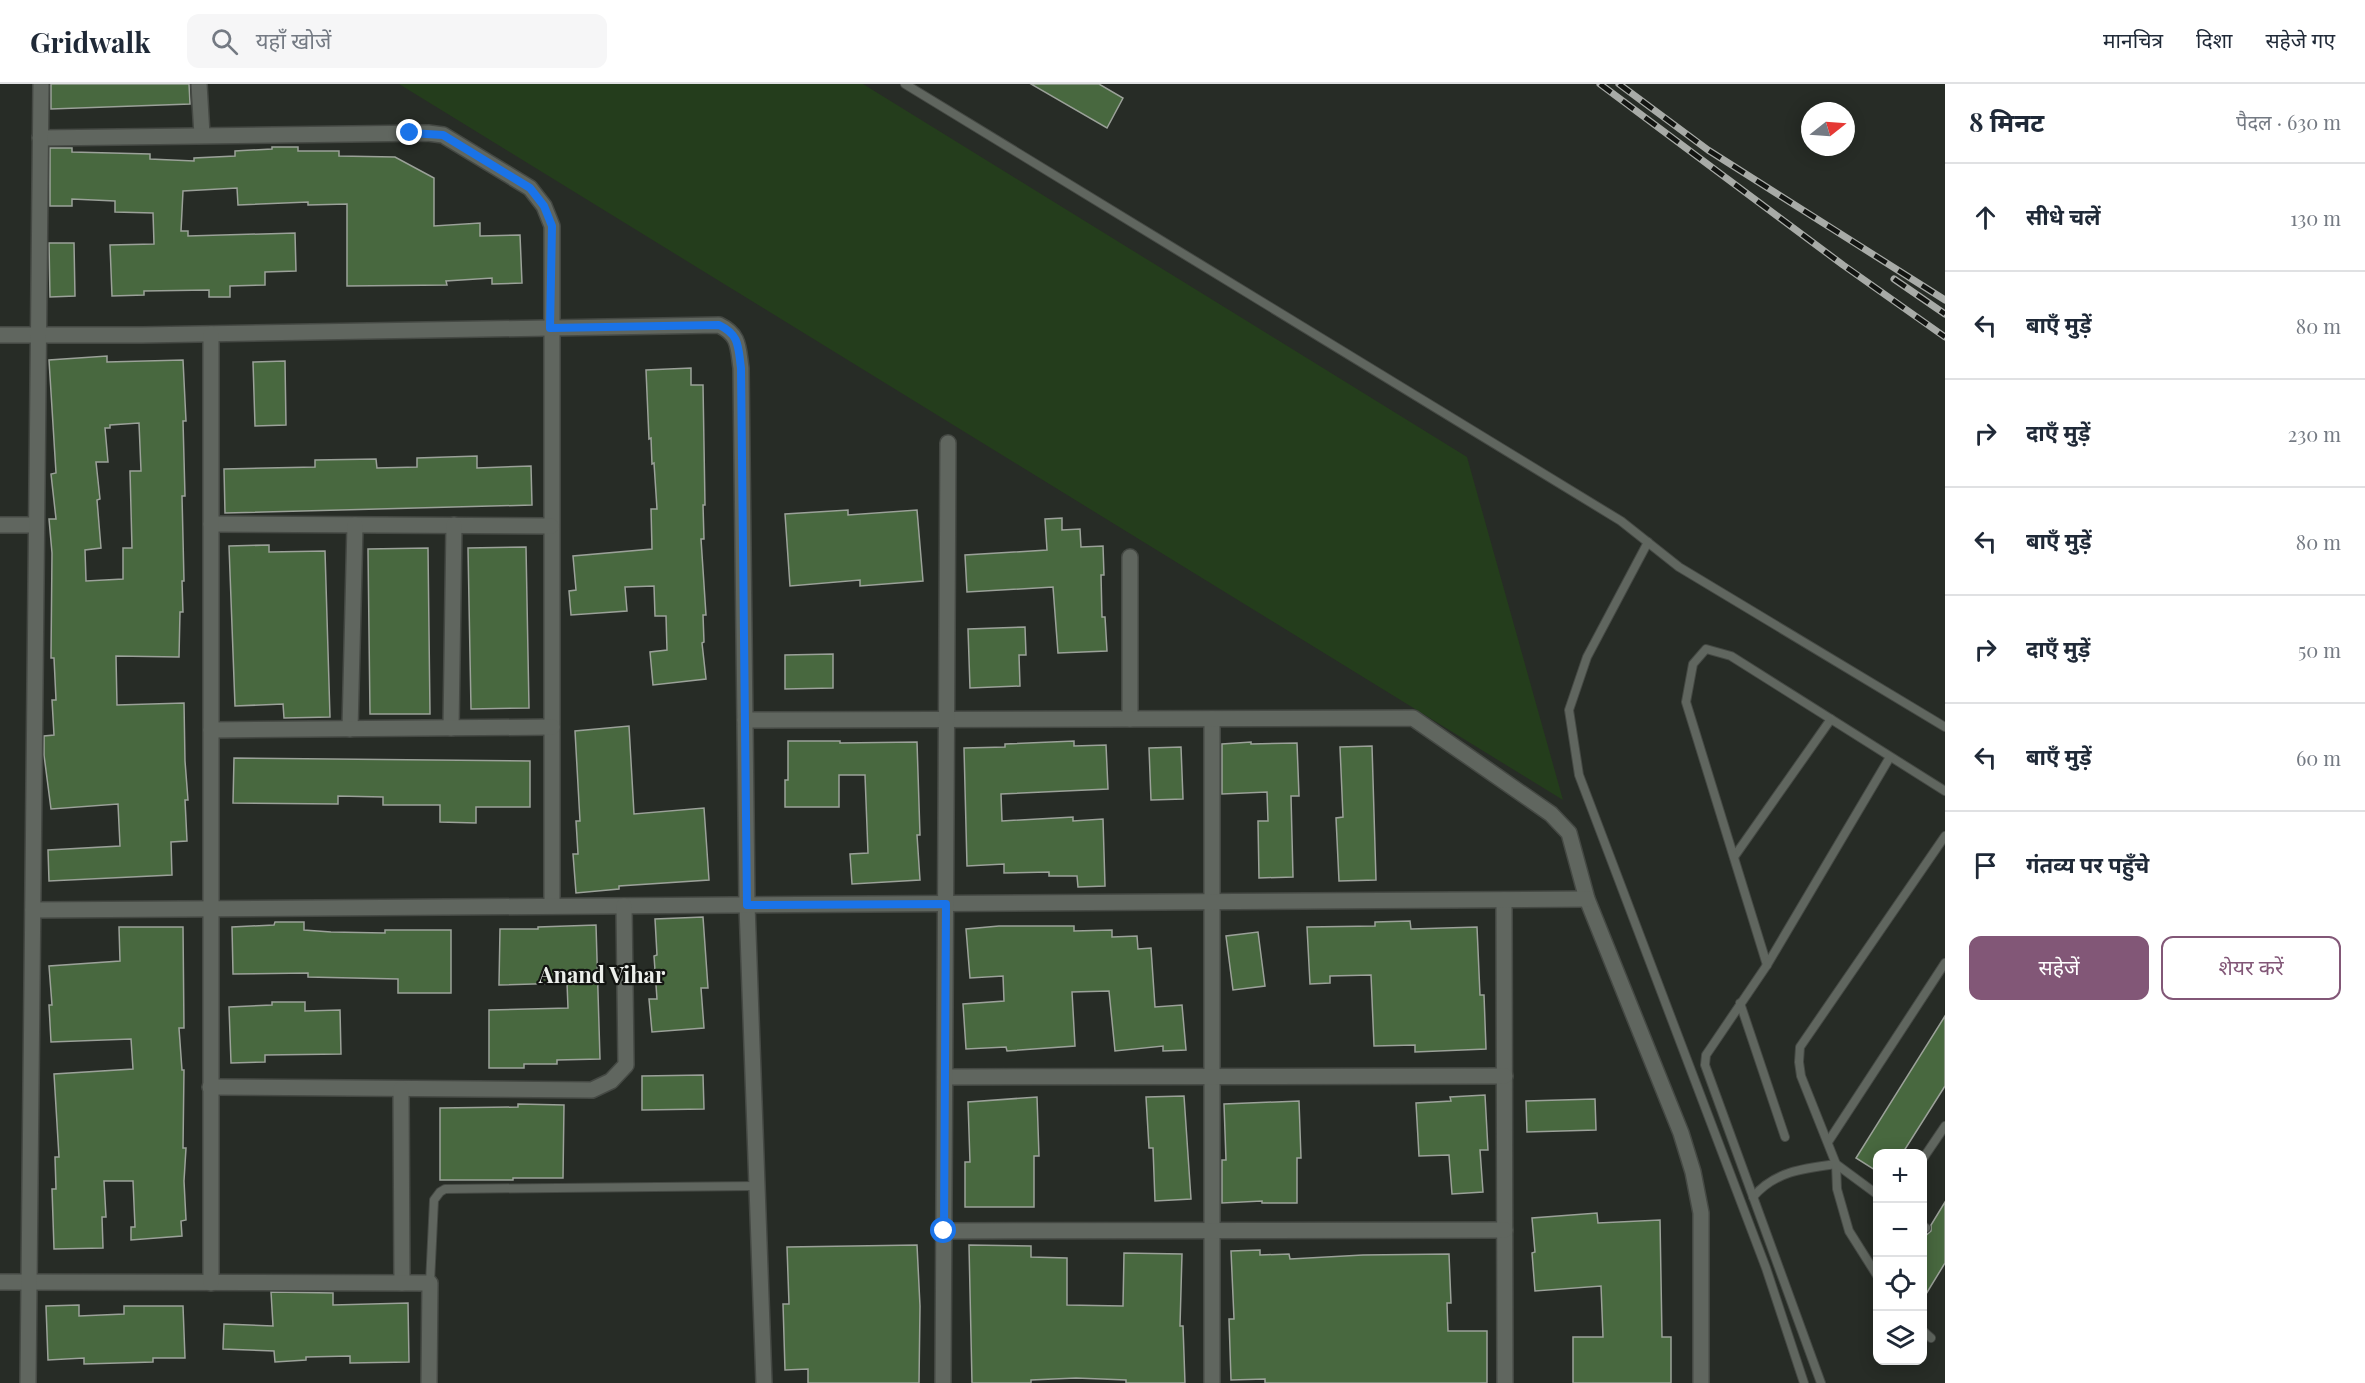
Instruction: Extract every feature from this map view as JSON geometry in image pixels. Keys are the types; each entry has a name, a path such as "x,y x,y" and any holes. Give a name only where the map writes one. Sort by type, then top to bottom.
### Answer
{"street":[{"path":"28,1383 41,84"},
{"path":"200,84 202,135"},
{"path":"40,138 410,133 443,135 530,188 544,206 552,226 550,328 552,906"},
{"path":"0,335 211,334 719,325 729,330 736,338 741,368 747,905 764,1383"},
{"path":"211,334 211,1282"},
{"path":"943,1383 948,444"},
{"path":"211,524 551,526"},
{"path":"0,525 36,525"},
{"path":"350,729 355,525"},
{"path":"451,728 454,525"},
{"path":"1130,557 1130,719"},
{"path":"745,720 1413,718 1561,822 1569,833 1587,899 1680,1133 1693,1172 1701,1213 1701,1383"},
{"path":"1212,719 1212,1383"},
{"path":"211,730 552,727"},
{"path":"33,909 1587,899"},
{"path":"1504,900 1505,1383"},
{"path":"210,1088 592,1090 611,1081 626,1065 624,906"},
{"path":"945,1077 1505,1076"},
{"path":"401,1089 402,1282"},
{"path":"944,1231 1505,1230"},
{"path":"0,1282 430,1282 429,1383"}],"lane":[{"path":"905,84 1612,515 1679,567 1945,727"},
{"path":"1648,542 1587,657 1569,710 1579,775 1766,1268 1803,1383"},
{"path":"1767,965 1686,702 1693,664 1706,649 1731,656 1945,791"},
{"path":"1734,857 1831,719"},
{"path":"1821,1383 1705,1065 1706,1055 1709,1047 1767,965 1890,757"},
{"path":"1873,1269 1849,1231 1837,1189 1836,1164 1801,1076 1800,1047 1945,836"},
{"path":"1828,1142 1945,963"},
{"path":"1740,1003 1785,1137"},
{"path":"1927,1154 1945,1126"},
{"path":"1753,1197 1773,1178 1786,1173 1836,1164 1873,1191"},
{"path":"430,1282 434,1200 445,1189 756,1186"},
{"path":"1927,1334 1931,1338"}],"green space":[{"path":"399,84 863,84 1467,457 1563,800"}],"building":[{"path":"51,84 189,84 190,104 51,109"},
{"path":"1031,84 1099,84 1123,98 1107,128"},
{"path":"272,147 298,147 298,151 339,151 339,156 395,157 434,178 434,226 480,223 480,236 520,235 522,283 492,284 492,278 446,281 447,285 347,286 347,204 308,205 308,202 238,205 237,188 183,191 181,231 188,231 188,236 295,233 296,271 265,272 265,285 230,286 230,297 209,297 209,290 144,291 144,295 112,296 110,245 154,244 153,213 115,212 115,201 72,199 72,206 50,206 50,148 72,148 72,152 150,154 150,159 194,161 194,158 235,156 235,151 272,149"},
{"path":"49,243 74,243 75,296 50,297"},
{"path":"107,356 107,362 183,360 186,421 183,421 185,496 182,496 184,581 182,581 183,612 180,612 179,657 116,656 117,705 184,703 188,800 185,800 187,841 171,842 172,875 49,881 48,850 120,846 118,804 51,809 44,755 44,736 54,735 52,700 56,700 54,658 51,658 52,553 49,519 56,519 51,474 56,473 49,360","holes":["139,423 141,471 130,471 132,548 123,548 123,579 86,581 85,550 101,548 97,500 100,499 96,462 108,462 105,428 110,428 110,425"]},
{"path":"285,361 286,425 255,426 253,362"},
{"path":"691,368 691,385 703,385 705,505 703,505 704,539 701,539 706,615 703,615 704,642 702,643 706,679 653,685 650,652 667,650 666,616 655,616 654,586 625,587 627,611 571,615 569,591 576,590 573,556 652,549 651,509 657,509 654,463 652,464 651,438 649,439 646,370"},
{"path":"477,456 477,468 531,466 532,505 225,513 224,469 315,467 315,460 376,459 377,468 417,467 417,458"},
{"path":"848,510 848,515 917,510 923,581 860,586 860,580 790,586 785,514"},
{"path":"1062,518 1062,530 1080,529 1081,547 1103,546 1102,617 1105,617 1107,651 1058,653 1053,587 967,592 965,555 1047,550 1045,519"},
{"path":"269,545 269,552 325,551 330,717 284,718 283,704 235,706 229,546"},
{"path":"526,547 529,708 471,709 468,548"},
{"path":"428,548 430,714 370,714 368,549"},
{"path":"1025,627 1026,655 1019,655 1020,686 970,688 968,629"},
{"path":"833,654 833,688 785,689 785,655"},
{"path":"629,726 634,814 704,808 709,880 619,886 619,889 576,893 573,854 578,854 576,821 580,821 575,731"},
{"path":"788,741 917,742 920,835 917,835 920,880 852,884 850,854 868,853 865,775 839,775 839,807 785,807"},
{"path":"1074,741 1074,746 1106,745 1108,789 1001,794 1002,821 1073,817 1073,821 1103,819 1105,886 1078,887 1077,876 1049,876 1049,872 1004,873 1004,864 967,866 964,748"},
{"path":"1251,742 1251,744 1297,743 1299,796 1291,796 1293,877 1259,878 1258,821 1268,821 1267,792 1222,794 1222,744"},
{"path":"1372,746 1376,880 1339,881 1336,818 1343,817 1340,747"},
{"path":"1181,747 1183,799 1151,800 1149,748"},
{"path":"234,758 530,761 530,807 476,807 476,823 440,822 440,805 383,805 383,797 338,796 338,804 233,803"},
{"path":"703,917 708,988 701,988 704,1028 652,1032 649,999 657,999 654,956 657,955 655,919"},
{"path":"1410,921 1411,929 1477,927 1480,995 1484,995 1486,1049 1415,1052 1415,1045 1374,1046 1371,975 1330,976 1330,983 1310,984 1307,927 1375,926 1375,922"},
{"path":"275,922 304,922 304,930 331,932 385,933 385,930 451,930 451,993 398,993 398,979 308,977 308,973 233,974 232,927 274,925"},
{"path":"596,925 600,1059 557,1060 557,1064 524,1064 524,1068 489,1068 489,1010 568,1008 567,983 499,985 500,929"},
{"path":"999,926 1074,926 1074,931 1112,930 1112,937 1137,936 1138,949 1151,948 1155,1007 1182,1005 1186,1050 1163,1051 1163,1046 1115,1051 1109,991 1072,992 1075,1046 1007,1051 1006,1047 966,1049 963,1004 1004,1001 1003,976 970,978 966,929"},
{"path":"119,927 183,927 184,1028 179,1028 182,1070 184,1070 183,1148 186,1148 184,1181 186,1220 181,1221 182,1236 131,1240 131,1227 135,1227 133,1181 104,1181 106,1217 102,1217 103,1248 54,1249 52,1189 56,1189 55,1157 59,1157 54,1074 133,1069 131,1039 51,1042 49,1005 52,1005 49,966 120,961"},
{"path":"1258,932 1265,986 1233,990 1226,936"},
{"path":"272,1002 305,1002 305,1011 340,1010 341,1054 265,1055 265,1062 231,1063 229,1007 272,1005"},
{"path":"1945,1016 1945,1086 1905,1149 1873,1149 1873,1169 1856,1158"},
{"path":"703,1075 704,1109 642,1110 642,1076"},
{"path":"1485,1095 1488,1150 1480,1150 1483,1192 1452,1194 1449,1155 1419,1156 1416,1103 1451,1101 1450,1097"},
{"path":"1184,1096 1191,1199 1155,1201 1153,1148 1149,1148 1146,1097"},
{"path":"1037,1097 1039,1156 1034,1156 1034,1207 965,1207 965,1162 970,1162 968,1102"},
{"path":"1595,1099 1596,1130 1527,1132 1526,1101"},
{"path":"1299,1101 1301,1158 1297,1158 1297,1203 1262,1203 1262,1201 1222,1203 1222,1160 1226,1160 1224,1104"},
{"path":"518,1104 564,1105 563,1178 440,1180 440,1108 518,1107"},
{"path":"1945,1202 1945,1263 1927,1292 1927,1234 1931,1231 1931,1225"},
{"path":"1597,1213 1598,1223 1660,1220 1662,1337 1671,1337 1671,1383 1573,1383 1573,1337 1603,1337 1601,1286 1535,1291 1532,1218"},
{"path":"917,1245 920,1306 919,1383 808,1383 808,1369 785,1370 783,1304 789,1304 787,1247"},
{"path":"969,1245 1031,1246 1031,1257 1067,1258 1067,1305 1123,1306 1124,1253 1182,1254 1180,1326 1183,1326 1185,1383 1126,1383 1126,1380 1076,1378 1031,1380 1031,1383 972,1383"},
{"path":"1260,1250 1260,1255 1289,1254 1290,1259 1449,1254 1451,1303 1447,1303 1448,1331 1487,1331 1487,1383 1265,1383 1265,1379 1231,1380 1229,1319 1234,1319 1231,1251"},
{"path":"271,1292 333,1293 333,1305 408,1303 409,1362 350,1363 350,1356 306,1357 306,1360 275,1362 274,1351 223,1349 224,1324 273,1326"},
{"path":"79,1305 79,1316 124,1314 124,1306 183,1306 185,1358 153,1358 153,1362 84,1364 84,1358 48,1360 46,1306"}],"railway":[{"path":"1600,84 1843,265 1945,337"},
{"path":"1619,84 1708,150 1945,300"},
{"path":"1894,279 1945,314"}],"district":[{"name":"Anand Vihar","path":"602,975"}],"route":[{"path":"410,133 443,135 530,188 544,206 552,226 550,328 719,325 729,330 736,338 741,368 747,905 946,904 944,1231"}]}
